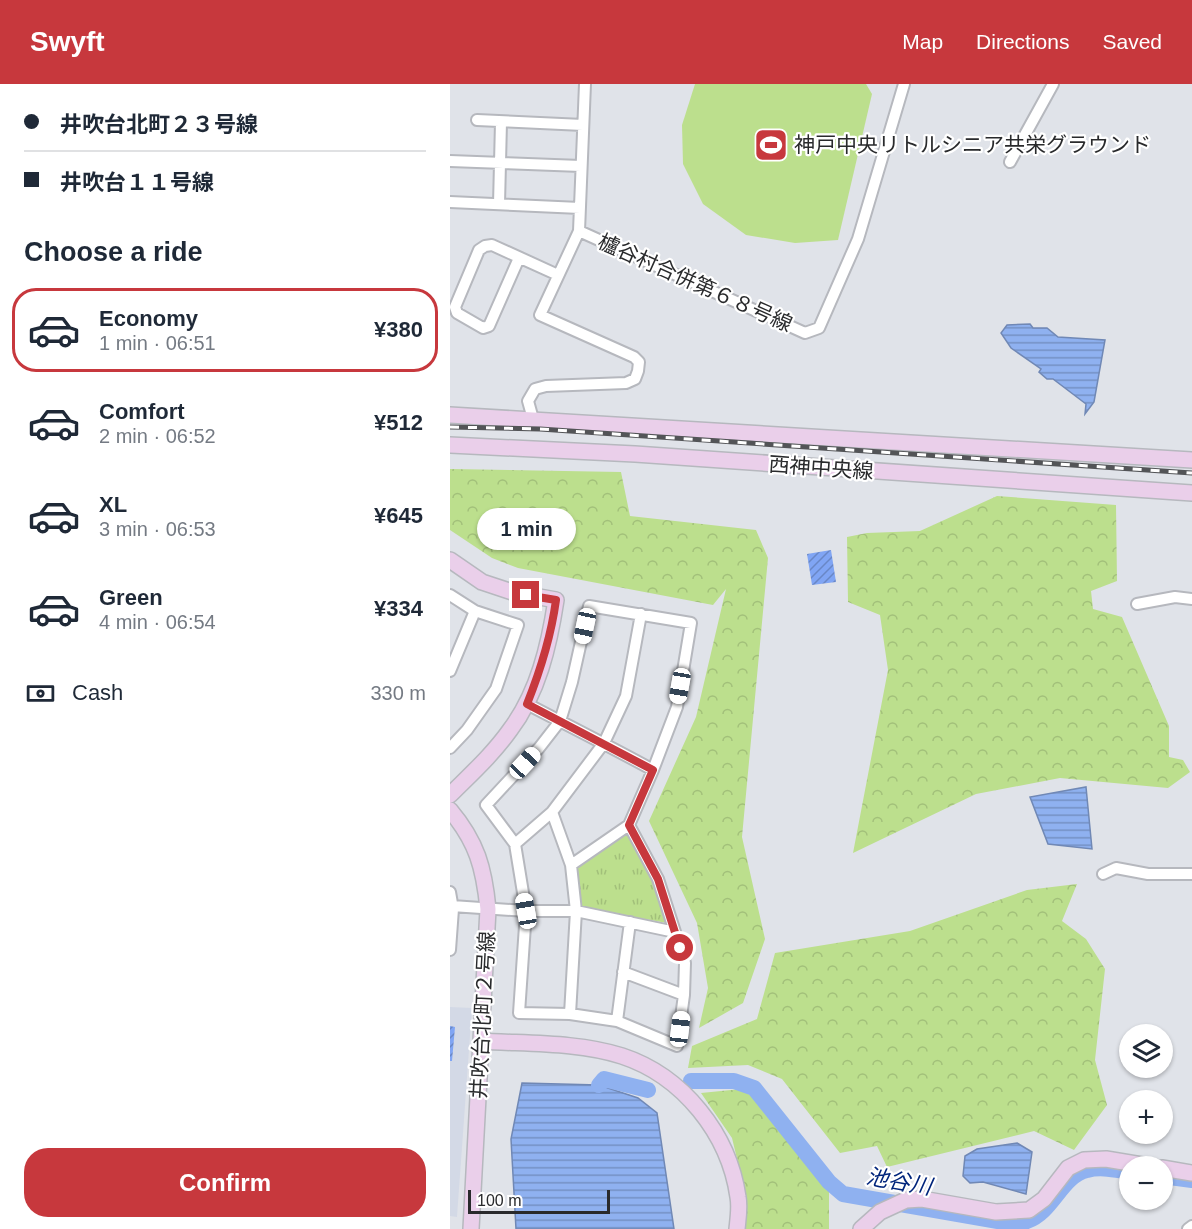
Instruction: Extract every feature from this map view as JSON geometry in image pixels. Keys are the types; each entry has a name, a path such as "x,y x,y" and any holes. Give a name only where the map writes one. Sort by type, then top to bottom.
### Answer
{"street":[{"path":"579,231 585,84"},
{"name":"櫨谷村合併第６８号線","path":"533,419 528,401 535,389 546,386 626,382 635,379 638,371 639,362 634,357 540,315 579,231 805,333 819,328 858,239 904,84"},
{"path":"1010,162 1053,84"},
{"path":"477,120 583,125"},
{"path":"499,204 501,122"},
{"path":"450,161 581,166"},
{"path":"450,202 580,208"},
{"path":"519,258 489,326 483,328 457,313 455,307 479,250 485,246 492,245 558,275"},
{"name":"西神中央線","path":"450,415 1192,460"},
{"name":"西神中央線","path":"450,444 635,454 1192,493"},
{"path":"993,447 1041,446 1192,452"},
{"path":"992,480 1192,500"},
{"path":"450,560 482,582 512,592 556,600 542,668 527,704 511,730 450,795"},
{"path":"450,596 475,611 518,625 496,688 467,730 450,748"},
{"path":"1137,604 1175,597 1192,599"},
{"path":"571,865 629,825 677,707 691,623 589,606 560,721 539,748 486,805 514,844 526,911 519,1013 570,1014 617,1021 677,1046 684,995 685,963 658,879 629,825"},
{"path":"450,671 475,611"},
{"path":"514,844 552,812 604,743 626,696 641,614"},
{"path":"527,704 653,770"},
{"name":"井吹台北町２号線","path":"450,810 466,829 478,852 488,909 471,1229"},
{"path":"552,812 571,865 576,911 570,1014"},
{"path":"1102,874 1116,868 1148,874 1192,874"},
{"path":"450,892 453,906 450,950"},
{"path":"453,906 526,911 576,911 675,932"},
{"path":"617,1021 630,922"},
{"path":"624,972 684,995"},
{"path":"481,1041 579,1048 622,1056 660,1074 688,1098 714,1129 729,1161 739,1198 737,1229"},
{"path":"861,1229 880,1212 906,1200 922,1199 996,1212 1029,1210 1044,1199 1068,1168 1084,1160 1119,1161"},
{"path":"1173,1170 1192,1173"},
{"path":"1188,1229 1192,1226"}],"shaded area":[{"path":"450,1007 472,1008 457,1217 450,1216"}],"green space":[{"name":"神戸中央リトルシニア共栄グラウンド","path":"695,84 866,84 872,94 838,240 795,243 746,235 703,204 683,164 682,125"},
{"path":"450,469 621,472 630,516 756,530 768,558 742,837 765,939 743,1003 699,1028 708,988 697,923 649,821 696,717 726,589 713,605 518,568 492,558 450,530"},
{"path":"997,496 1116,505 1117,581 1091,591 1093,609 1122,617 1169,726 1169,757 1183,760 1190,772 1168,788 1060,778 976,794 853,853 888,670 880,615 848,602 847,537 867,533 920,531"},
{"path":"628,832 653,879 667,923 584,908 579,902 577,868"},
{"path":"1077,884 1062,921 1086,939 1105,969 1095,1060 1107,1105 1074,1150 1034,1131 887,1167 877,1146 840,1153 782,1079 748,1065 688,1068 692,1046 757,1019 775,953 910,931 1027,890"},
{"path":"741,1089 759,1101 829,1189 829,1229 743,1229 745,1192 732,1138 701,1093"}],"water":[{"path":"1030,324 1033,328 1047,328 1058,337 1105,340 1094,402 1085,414 1086,404 1053,379 1047,379 1039,372 1041,369 1011,348 1001,333 1007,325"},
{"path":"1086,787 1092,849 1048,844 1030,797"},
{"path":"522,1083 599,1085 638,1098 657,1113 674,1229 516,1229 511,1139"},
{"path":"1017,1143 1032,1152 1026,1194 983,1182 970,1183 963,1176 965,1156 977,1149"}],"building":[{"path":"831,550 836,582 812,585 807,554"},
{"path":"450,1026 455,1027 452,1061 450,1061"}],"waterway":[{"name":"池谷川","path":"599,1085 604,1079 648,1090"},
{"name":"池谷川","path":"691,1081 734,1081 754,1088 829,1182 843,1194 1003,1222 1021,1222 1027,1221 1044,1210 1063,1186 1078,1174 1098,1168 1119,1170"},
{"name":"池谷川","path":"1173,1177 1192,1180"}],"railway":[{"path":"450,427 540,429 1192,473"}],"place":[{"name":"神戸中央リトルシニア共栄グラウンド","path":"771,145"}],"route":[{"path":"526,595 556,600 542,668 527,704 653,770 629,825 658,879 680,948"}]}
